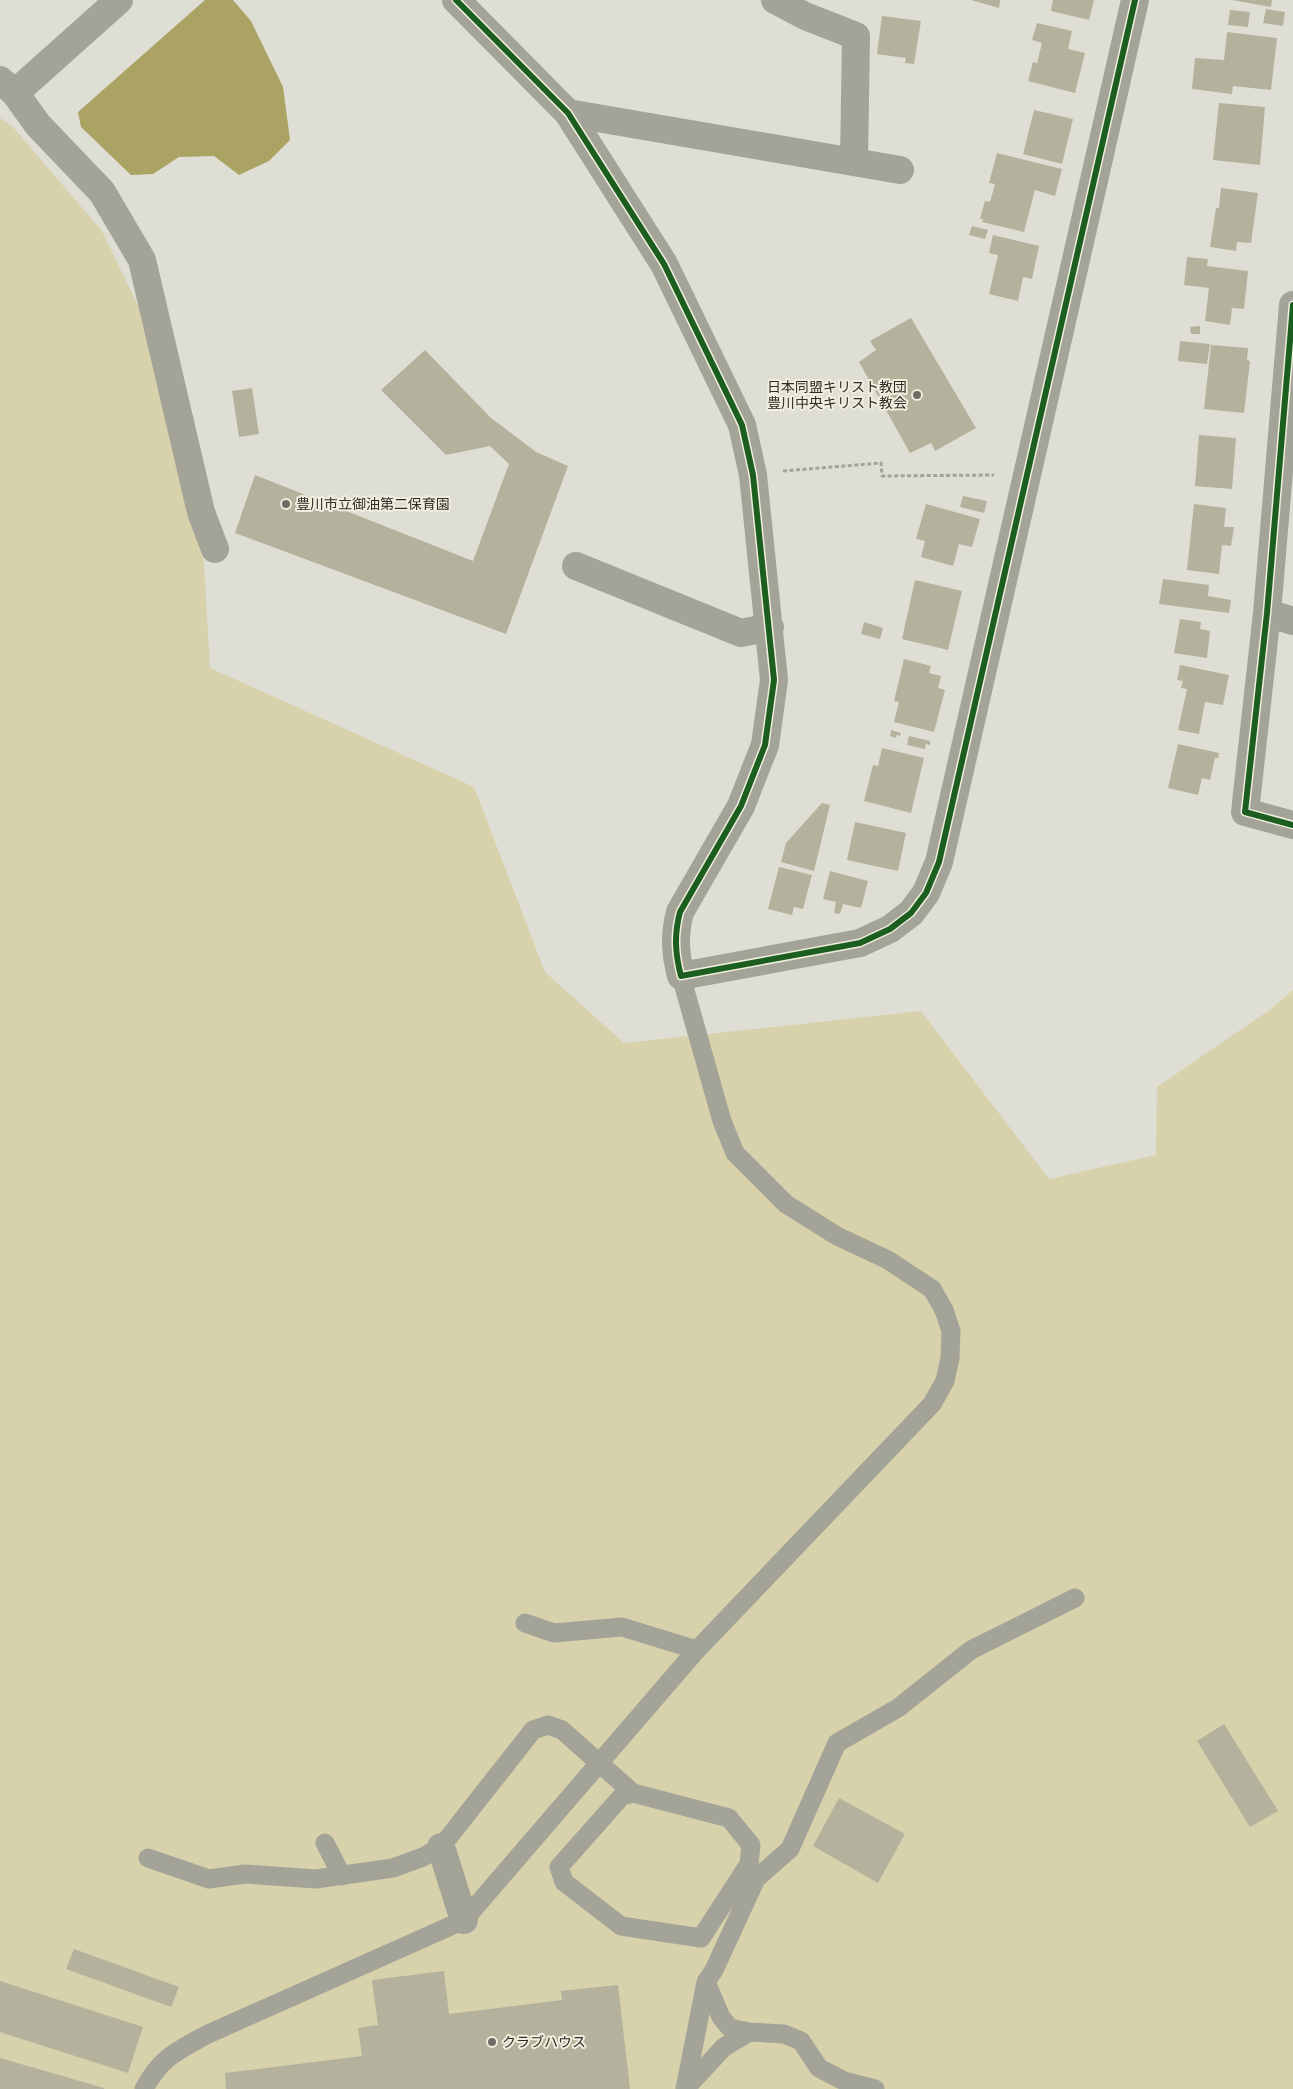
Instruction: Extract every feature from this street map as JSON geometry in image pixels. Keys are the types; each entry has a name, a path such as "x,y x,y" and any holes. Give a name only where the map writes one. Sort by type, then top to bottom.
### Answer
{"street":[{"path":"119,0 8,87 38,125 102,192 142,260 201,512 215,549"},
{"path":"456,0 568,113 672,281 742,425 753,475 774,680 765,745 741,806 680,912 675,932 675,954 681,976 860,943 890,929 911,913 926,893 939,862 1134,0"},
{"path":"775,0 805,16 856,36 854,162"},
{"path":"568,113 900,170"},
{"path":"1293,305 1288,426 1245,812 1293,825"},
{"path":"576,566 741,632 770,627"},
{"path":"1267,614 1293,621"},
{"path":"441,1847 464,1920"}],"lane":[{"path":"144,2089 153,2072 165,2057 206,2035 464,1920 697,1650 932,1404 945,1381 950,1358 950,1331 944,1310 932,1289 888,1260 836,1236 786,1204 735,1152 722,1121 681,976"},
{"path":"685,2089 706,1982 714,1970 756,1879 790,1849 837,1743 898,1708 971,1650 1075,1598"},
{"path":"525,1623 554,1634 622,1627 697,1650"},
{"path":"148,1858 209,1879 245,1874 316,1879 393,1868 423,1857 441,1847 533,1730 548,1725 562,1730 627,1787 729,1818 751,1845 749,1864 701,1938 621,1926 564,1882 559,1867 622,1796 627,1787"},
{"path":"325,1843 342,1876"},
{"path":"706,1982 720,2017 730,2028 749,2032 784,2034 801,2041 819,2068 844,2082 874,2089"},
{"path":"685,2089 724,2047 749,2032"}],"path":[{"path":"753,475 857,463 881,463 882,476 1026,475"}],"shaded area":[{"path":"205,0 233,0 251,21 283,87 290,140 269,161 239,175 214,156 179,157 153,174 131,175 81,127 78,112"},
{"path":"0,118 12,126 102,231 172,376 201,512 210,668 474,787 545,972 624,1043 921,1011 1049,1179 1156,1155 1157,1087 1271,1009 1293,990 1293,2089 0,2089"}],"building":[{"path":"971,0 1000,0 999,8"},
{"path":"1053,0 1094,0 1089,20 1051,11"},
{"path":"1232,0 1272,0 1271,7"},
{"path":"1266,9 1285,12 1283,26 1263,23"},
{"path":"1230,10 1250,12 1248,27 1228,25"},
{"path":"882,16 921,21 914,64 905,63 906,58 877,54"},
{"path":"1037,23 1072,31 1068,49 1085,53 1075,93 1028,81 1033,62 1037,63 1042,43 1032,40"},
{"path":"1227,32 1277,38 1271,90 1233,86 1232,94 1192,89 1195,58 1224,60"},
{"path":"1219,103 1265,107 1260,165 1213,160"},
{"path":"1034,110 1073,119 1062,164 1023,154"},
{"path":"997,153 1062,169 1055,196 1035,190 1024,232 982,222 983,219 980,219 985,201 990,202 995,184 989,183"},
{"path":"1221,188 1258,193 1251,243 1237,242 1236,251 1210,247 1216,208 1219,208"},
{"path":"972,226 988,230 985,239 969,235"},
{"path":"993,235 1039,246 1032,279 1023,277 1018,301 989,294 998,255 989,253"},
{"path":"1187,257 1208,259 1207,266 1248,271 1244,309 1232,308 1230,325 1205,321 1209,288 1184,285"},
{"name":"日本同盟キリスト教団 豊川中央キリスト教会","path":"911,318 976,428 935,451 931,443 910,453 859,362 876,350 870,341"},
{"path":"1200,326 1200,334 1191,334 1190,327"},
{"path":"1180,341 1210,344 1207,364 1178,361"},
{"path":"1211,345 1248,348 1247,360 1250,361 1244,413 1204,409"},
{"name":"豊川市立御油第二保育園","path":"425,350 491,418 536,452 568,466 506,634 235,533 255,475 473,561 509,464 490,446 446,455 381,390"},
{"path":"252,388 259,434 239,437 232,391"},
{"path":"1199,435 1236,438 1232,489 1195,486"},
{"path":"963,496 987,501 984,513 960,507"},
{"path":"926,504 980,519 972,547 959,544 953,566 921,557 925,541 916,539"},
{"path":"1194,504 1226,508 1224,527 1234,527 1231,546 1222,545 1219,574 1187,570"},
{"path":"1163,579 1209,585 1208,596 1231,600 1229,613 1159,604"},
{"path":"915,580 962,591 948,650 902,639"},
{"path":"1180,619 1201,622 1200,629 1210,631 1207,658 1174,653"},
{"path":"864,622 883,628 880,639 861,634"},
{"path":"904,659 931,666 929,673 941,676 938,688 945,690 934,732 894,722 899,702 894,701"},
{"path":"1180,665 1229,675 1223,705 1205,702 1199,734 1178,730 1187,689 1181,688 1183,681 1177,680"},
{"path":"891,730 901,733 900,736 897,735 896,738 890,736"},
{"path":"909,736 930,741 930,745 926,744 925,749 907,745"},
{"path":"1178,744 1219,753 1218,758 1215,758 1210,780 1202,778 1198,795 1168,788"},
{"path":"882,748 924,758 911,813 864,801 873,765 878,766"},
{"path":"822,803 830,805 814,871 781,862 786,843"},
{"path":"855,822 906,833 898,871 847,860"},
{"path":"779,867 812,875 803,909 794,907 792,915 768,909"},
{"path":"830,871 868,881 861,908 843,904 840,914 834,913 836,902 823,899"},
{"path":"1224,1724 1278,1811 1250,1827 1197,1741"},
{"path":"839,1798 905,1834 878,1883 813,1846"},
{"path":"74,1949 179,1987 171,2007 66,1969"},
{"name":"クラブハウス","path":"444,1971 449,2014 562,2000 561,1991 618,1985 630,2089 226,2089 225,2073 362,2056 358,2028 378,2025 372,1980"},
{"path":"0,1981 143,2027 128,2073 0,2032"},
{"path":"0,2058 104,2088 104,2089 0,2089"}],"cycle path":[{"path":"456,0 568,113 664,264 742,425 753,475 774,680 765,745 741,806 680,912 676,944 681,976 860,943 890,929 911,913 926,893 939,862 1135,0"},
{"path":"1293,305 1267,613 1245,812 1293,825"}],"place":[{"name":"日本同盟キリスト教団 豊川中央キリスト教会","path":"917,395"},
{"name":"豊川市立御油第二保育園","path":"286,504"},
{"name":"クラブハウス","path":"492,2042"}]}
